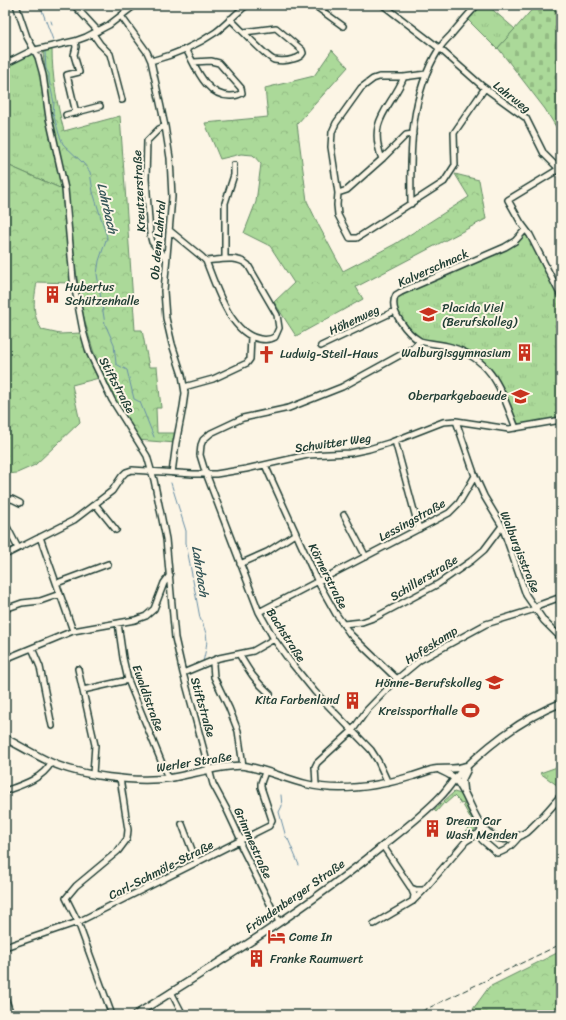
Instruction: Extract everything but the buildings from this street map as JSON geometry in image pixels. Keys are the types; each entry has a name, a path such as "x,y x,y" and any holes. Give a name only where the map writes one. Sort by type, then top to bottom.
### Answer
{"main road":[{"name":"Werler Straße","path":"455,779 471,763 508,732 542,710 561,703"},
{"name":"Werler Straße","path":"5,738 51,762 72,770 142,780 168,778 228,767 243,766 307,784 335,788 349,788 374,786 432,770 456,769 471,763"},
{"path":"464,792 463,778 471,763"},
{"path":"438,769 447,778 447,789 456,788 464,792"},
{"path":"438,769 455,779 464,792 481,830 500,838 507,839 519,837 527,832 561,796"},
{"name":"Fröndenberger Straße","path":"135,1015 280,922 338,882 425,811 442,796 455,779"}],"street":[{"name":"Stiftstraße","path":"16,5 27,36 38,57 43,75 49,118 65,189 73,279 83,331 89,352 112,400 143,450 151,471 166,539 175,638 210,771"},
{"path":"74,5 96,32 100,44 110,54 122,100"},
{"path":"5,64 26,52 75,41 96,32 135,5"},
{"path":"151,62 186,49 216,32 247,5"},
{"path":"314,5 343,26"},
{"name":"Lahrweg","path":"383,5 439,48 485,88 526,118 544,154 560,170"},
{"path":"411,204 410,160 413,134 417,104 426,74 439,48 477,5"},
{"name":"Ob dem Lahrtal","path":"121,16 147,52 151,62 170,150 172,197 164,291 169,335 182,375 184,387 184,407 176,443 172,473"},
{"path":"230,20 267,55 275,60 286,61 302,55 302,50 276,28 244,32"},
{"path":"75,41 76,47 74,55 79,72 67,75 76,112"},
{"path":"186,49 193,62 205,83 216,93 226,96 234,96 242,93 241,88 219,64 211,61 193,62"},
{"path":"426,74 404,77 379,77 373,79 361,88 336,123 332,132 331,147 338,193 338,215 350,238 357,238 444,182 455,165 454,133 485,88"},
{"path":"382,160 377,140 378,124 404,77"},
{"path":"66,115 100,106"},
{"name":"Kreutzerstraße","path":"165,126 147,141 146,179 151,239 159,252 166,258"},
{"path":"338,193 347,190 382,160 406,135 413,134"},
{"path":"225,259 225,203 234,174 234,165"},
{"path":"560,170 508,200 530,235 561,296"},
{"path":"169,230 206,261 228,313 239,327 257,339 268,340 275,337 279,332 277,315 248,265 242,261 225,259 206,261"},
{"name":"Kalverschnack","path":"395,312 393,302 394,297 398,293 498,250 515,241 526,230"},
{"path":"395,312 406,329 420,341 443,345 465,352 483,364 498,385 516,428"},
{"name":"Höhenweg","path":"321,346 395,312"},
{"path":"184,387 213,379 247,363 250,359 252,336"},
{"name":"Bachstraße","path":"388,783 371,750 315,692 289,660 259,612 207,475 200,450 203,440 211,432 243,418 289,408 342,387 413,348 420,341"},
{"name":"Schwitter Weg","path":"95,504 112,491 126,472 132,470 207,475 265,465 308,455 358,451 374,448 395,441 437,423 456,421 502,428 516,428 561,420"},
{"name":"Walburgisstraße","path":"456,421 475,476 484,496 502,526 526,595 544,621 561,638"},
{"path":"395,441 418,529"},
{"name":"Körnerstraße","path":"265,465 295,534 318,582 336,614 350,634 397,679"},
{"name":"Lessingstraße","path":"259,612 443,517 454,509 464,497 475,476"},
{"path":"5,500 12,499 20,503"},
{"path":"5,555 74,520 95,504 116,530"},
{"path":"344,515 366,556"},
{"path":"5,523 18,548"},
{"name":"Schillerstraße","path":"343,624 362,622 376,618 438,584 484,550 502,526"},
{"path":"240,564 266,552 295,534"},
{"path":"40,537 73,632"},
{"path":"57,583 108,564"},
{"path":"5,659 73,632 142,618 150,613 158,602 164,583 170,575"},
{"path":"5,609 22,603 40,601 60,594"},
{"name":"Hofeskamp","path":"316,785 315,767 317,763 352,731 367,710 397,679 420,660 486,624 535,609 546,602 561,597"},
{"name":"Ewaldistraße","path":"118,623 128,680 168,778"},
{"path":"183,673 223,657 253,650 274,638"},
{"path":"32,648 40,667 52,726"},
{"path":"238,654 250,675 270,694"},
{"path":"215,660 213,664 214,677 238,731 243,766"},
{"path":"78,669 95,753 93,774"},
{"path":"83,690 128,680"},
{"path":"5,791 44,773 51,762"},
{"name":"Grimmestraße","path":"210,771 213,784 228,810 241,840 241,846 280,922"},
{"name":"Carl-Schmöle-Straße","path":"5,947 78,922 269,826 272,820 261,787 265,772"},
{"path":"112,1015 78,922 66,898 76,886 122,848 127,839 128,830 120,778"},
{"path":"182,824 197,863"},
{"path":"481,830 482,840 495,852 502,852 519,837"},
{"path":"374,924 413,901 466,841 481,830"},
{"path":"383,846 412,888 414,895 413,901"},
{"path":"412,888 416,890 424,890"},
{"path":"171,992 183,1015"},
{"path":"5,997 11,1015"}],"green space":[{"path":"481,5 487,5 515,29 497,49 468,20"},
{"path":"536,5 561,5 561,135 545,109 498,48"},
{"path":"52,49 55,90 64,131 120,116 135,330 142,330 149,367 157,367 161,408 156,408 157,433 178,433 176,443 137,440 102,379 80,301 67,188 51,118 43,53 45,50"},
{"path":"332,50 348,67 297,124 307,201 343,271 395,244 469,197 455,174 479,180 486,219 356,287 363,299 296,336 274,302 294,283 270,246 244,233 256,202 261,164 253,155 241,154 220,159 205,123 268,117 265,88 314,76"},
{"path":"31,51 40,75 45,110 62,189 5,164 5,59"},
{"path":"5,164 62,189 71,283 37,282 34,301 36,318 42,330 60,334 81,333 86,353 99,378 72,385 80,422 35,465 17,473 5,474"},
{"path":"526,234 561,301 561,417 518,425 502,387 485,362 470,351 454,345 422,339 411,331 404,322 395,303 400,295 513,246"},
{"path":"478,302 502,302 502,313 477,313"},
{"path":"557,767 561,774 561,788 540,773"},
{"path":"454,792 461,794 465,803 460,804 454,796 445,804 444,803 436,812 434,810"},
{"path":"465,804 476,827 475,830 464,839 461,836 472,825 470,823 472,821 463,805"},
{"path":"561,951 561,1015 476,1015 473,1009 489,987"}],"waterway":[{"name":"Lahrbach","path":"40,5 53,40"},
{"name":"Lahrbach","path":"45,52 46,69 49,74 54,103 53,113 59,134 63,144 83,163 90,172 93,192 107,237 99,261 97,274 105,324 114,344 116,364 127,370 134,399 140,402 154,437"},
{"name":"Lahrbach","path":"171,483 186,531 186,543 200,618 207,639 203,662"},
{"name":"Lahrbach","path":"281,795 282,806 279,812 286,837 299,865"}],"railway":[{"path":"414,1015 561,944"}],"place":[{"name":"Hubertus Schützenhalle","path":"52,294"},
{"name":"Placida Viel (Berufskolleg)","path":"429,315"},
{"name":"Walburgisgymnasium","path":"524,353"},
{"name":"Ludwig-Steil-Haus","path":"267,354"},
{"name":"Oberparkgebaeude","path":"520,396"},
{"name":"Hönne-Berufskolleg","path":"495,683"},
{"name":"Kita Farbenland","path":"352,700"},
{"name":"Kreissporthalle","path":"471,711"},
{"name":"Dream Car Wash Menden","path":"433,828"},
{"name":"Come In","path":"276,937"},
{"name":"Franke Raumwert","path":"257,959"}]}
